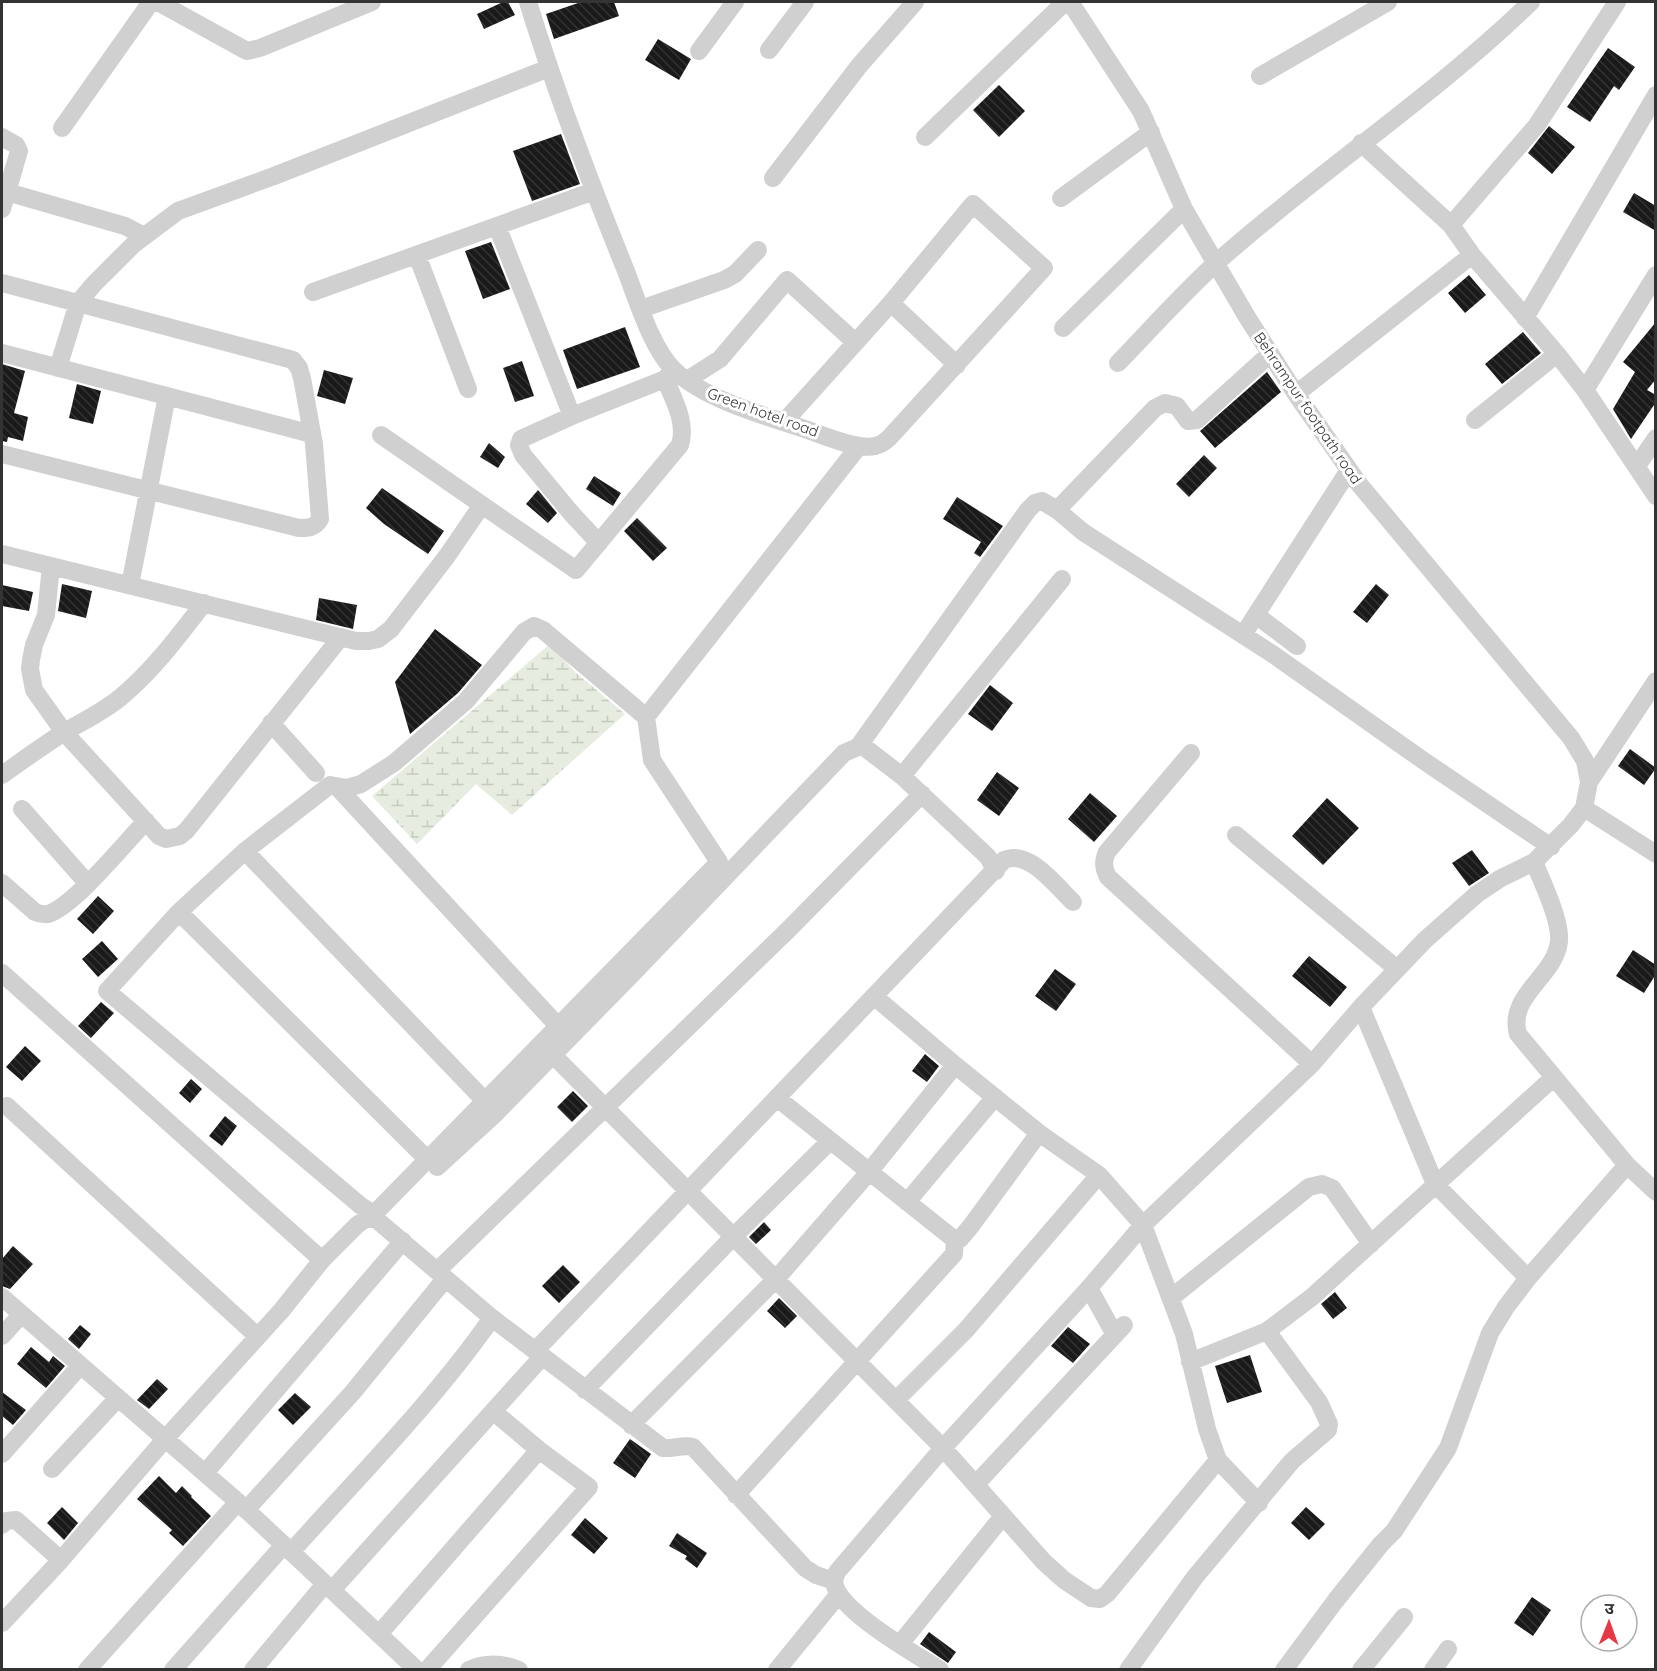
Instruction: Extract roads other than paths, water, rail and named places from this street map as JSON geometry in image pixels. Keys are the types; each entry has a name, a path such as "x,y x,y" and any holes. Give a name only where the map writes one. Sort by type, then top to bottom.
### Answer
{"street":[{"path":"62,128 151,2"},
{"path":"158,2 247,51 260,48 372,2"},
{"name":"Green hotel road","path":"528,2 549,68 594,191 641,309 662,356 675,376 710,395 859,446"},
{"path":"699,51 735,2"},
{"path":"769,50 805,2"},
{"path":"773,178 852,75 915,2"},
{"path":"925,137 1065,2"},
{"name":"Behrampur footpath road","path":"1070,2 1141,111 1184,209 1296,394 1359,484 1571,738 1585,761 1589,782"},
{"path":"1260,76 1388,2"},
{"path":"1118,363 1216,263 1361,143 1490,42 1531,2"},
{"path":"1451,225 1537,125 1617,2"},
{"path":"58,368 78,303 117,260 144,236 178,211 274,176 549,68"},
{"path":"1526,318 1656,95"},
{"path":"1061,198 1150,132"},
{"path":"2,137 16,145 19,151 4,201 125,226 144,236"},
{"path":"1361,143 1451,225 1472,255 1586,390 1656,496"},
{"path":"313,292 594,191"},
{"path":"646,717 859,446 876,446 890,437 1044,268 973,204 891,303 784,422"},
{"path":"1063,328 1184,209"},
{"path":"497,226 572,416"},
{"path":"641,309 724,280 735,274 758,250"},
{"path":"417,255 468,389"},
{"path":"1296,394 1472,255"},
{"path":"1586,390 1656,275"},
{"path":"599,543 530,463 519,445 521,439 572,416 720,359 787,280 855,342"},
{"path":"2,283 293,360 302,378 312,434 321,514 317,524 312,527 299,528 2,453"},
{"path":"891,303 957,365"},
{"path":"2,353 312,434"},
{"path":"1057,510 1155,408 1165,403 1177,406 1188,421 1197,420 1270,354"},
{"path":"1475,420 1557,354"},
{"path":"381,435 576,570 680,445 682,430 675,376"},
{"path":"130,585 167,396"},
{"path":"1637,466 1656,438"},
{"path":"1244,635 1349,470"},
{"path":"377,1220 496,1113 728,875 822,774 843,753 858,747 1035,503 1042,501 1057,510 1083,532 1244,635 1551,847"},
{"path":"2,554 341,637 369,641 378,639 391,629 447,556 482,505"},
{"path":"51,566 46,615 34,645 30,669 34,690 64,732 159,836 166,840 180,836 341,637"},
{"path":"902,776 1062,579"},
{"path":"2,775 64,732 94,717 144,676 169,649 204,603"},
{"path":"1256,615 1297,646"},
{"path":"338,788 361,784 377,776 419,743 466,701 524,632 534,626 543,630 646,717 652,760 719,862 428,1160 377,1211 372,1213 108,991 179,912 245,851 330,785 338,788 558,1026"},
{"path":"777,1670 837,1587 837,1572 1143,1225 1312,1064 1425,940 1477,894 1501,878 1534,862 1551,847 1584,808 1589,782 1656,681"},
{"path":"271,723 316,773"},
{"path":"858,747 870,750 902,776 988,857 996,871"},
{"path":"1191,753 1107,852 1104,869 1108,877 1312,1064"},
{"path":"87,1670 352,1392 441,1275 606,1107 789,929 922,794"},
{"path":"1584,808 1656,854"},
{"path":"22,809 88,884"},
{"path":"2,883 40,915 48,914 75,897 146,821"},
{"path":"1236,835 1397,969"},
{"path":"245,851 485,1101"},
{"path":"252,1670 494,1412 539,1354 689,1191 1004,860 1024,859 1031,862 1073,902"},
{"path":"1534,862 1556,922 1559,942 1557,952 1521,1004 1515,1017 1518,1034 1627,1166 1656,1192"},
{"path":"179,912 428,1160"},
{"path":"2,974 322,1260"},
{"path":"875,997 1039,1132 1099,1175 1143,1225 1184,1334 1207,1429 1218,1460 1259,1503"},
{"path":"1362,1007 1435,1184 1528,1278"},
{"path":"554,1055 944,1448 1044,1562 1064,1580 1091,1598 1100,1599 1107,1594 1218,1460"},
{"path":"631,1425 776,1279 869,1172 955,1065"},
{"path":"1190,1362 1268,1331 1312,1297 1553,1078"},
{"path":"907,1202 995,1097"},
{"path":"777,1098 955,1240"},
{"path":"7,1106 257,1336"},
{"path":"955,1240 960,1239 971,1226 1039,1132"},
{"path":"585,1390 734,1236 830,1141"},
{"path":"1284,1670 1336,1600 1394,1531 1448,1448 1490,1333 1506,1307 1528,1278 1627,1166"},
{"path":"896,1400 966,1330 1099,1175"},
{"path":"1171,1298 1309,1187 1323,1184 1332,1188 1371,1244"},
{"path":"2,1623 61,1560 166,1438 281,1311 322,1260 367,1218 377,1220 492,1318 663,1448 671,1449 687,1445 693,1447 805,1568 837,1587 874,1628 939,1669"},
{"path":"736,1495 947,1264 954,1254 955,1240"},
{"path":"205,1473 403,1241"},
{"path":"976,1484 1119,1330 1089,1288"},
{"path":"2,1298 242,1506 417,1670"},
{"path":"2,1336 21,1315"},
{"path":"173,1670 416,1416 462,1360 492,1318"},
{"path":"1128,1670 1195,1577 1292,1461 1328,1430 1329,1424 1320,1402 1268,1331"},
{"path":"2,1454 80,1366"},
{"path":"52,1469 118,1398"},
{"path":"427,1670 588,1487 494,1412"},
{"path":"379,1634 539,1450"},
{"path":"900,1644 1004,1516"},
{"path":"2,1526 6,1521 16,1520 61,1560"},
{"path":"1361,1670 1404,1617"},
{"path":"1433,1670 1448,1649"},
{"path":"469,1670 482,1665 501,1664 519,1670"}]}
